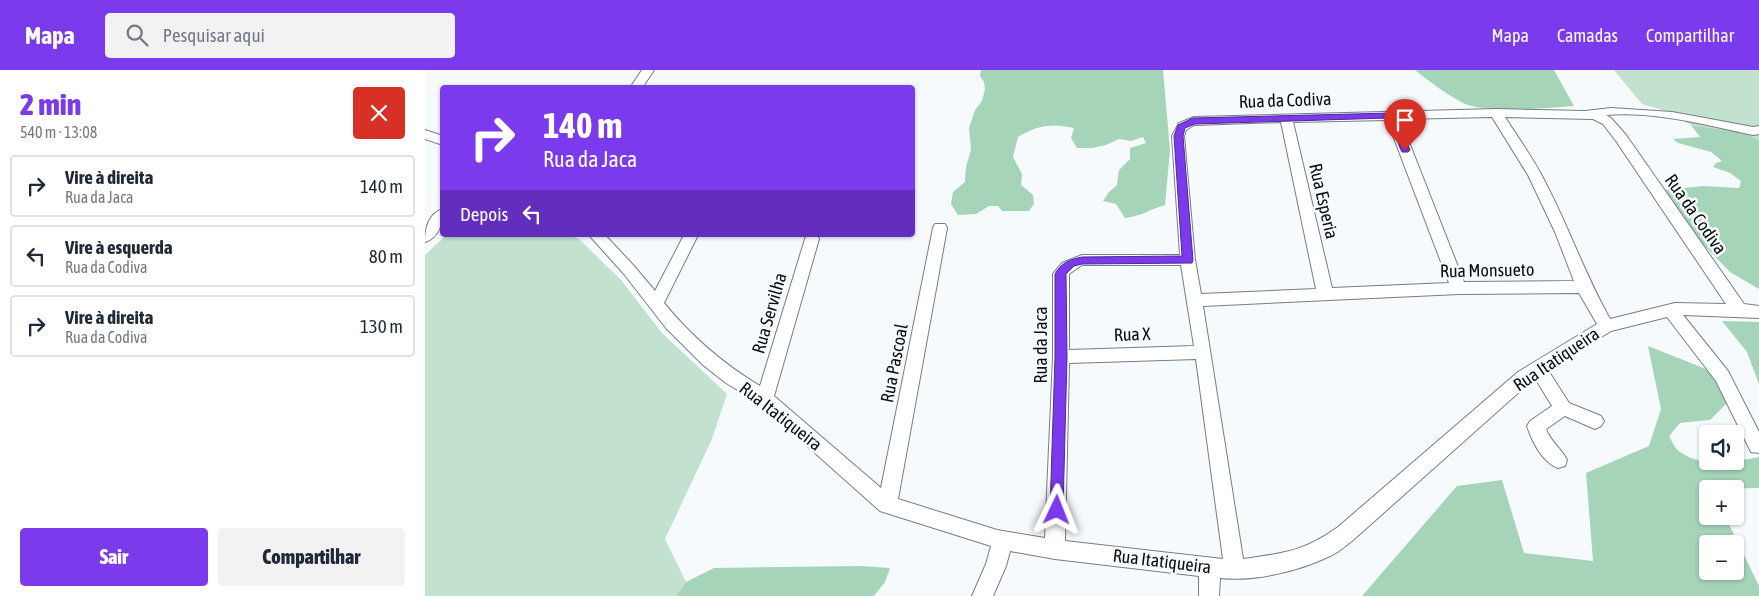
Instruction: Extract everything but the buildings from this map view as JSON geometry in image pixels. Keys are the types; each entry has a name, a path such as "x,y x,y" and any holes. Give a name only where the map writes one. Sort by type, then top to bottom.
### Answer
{"street":[{"path":"638,85 648,70"},
{"path":"1585,114 1617,110 1674,114 1753,131 1759,130"},
{"path":"1496,113 1535,175 1562,232 1584,287 1606,326"},
{"name":"Rua da Codiva","path":"1235,570 1196,300 1188,260 1179,136 1181,127 1193,121 1286,118 1496,113 1595,115 1607,121 1739,310"},
{"path":"1392,116 1459,288"},
{"name":"Rua Esperia","path":"1286,118 1325,293"},
{"path":"425,134 440,140"},
{"path":"425,237 437,217"},
{"name":"Rua Pascoal","path":"887,504 940,228"},
{"name":"Rua Itatiqueira","path":"598,237 629,270 672,324 709,360 732,378 765,398 887,504 1002,540 1055,549 1235,570 1293,561 1324,549 1345,534 1524,377 1606,326 1671,311 1739,310 1759,312"},
{"path":"656,304 690,237"},
{"name":"Rua Servilha","path":"765,398 812,239"},
{"name":"Rua da Jaca","path":"1055,549 1061,357 1061,274 1064,268 1071,263 1082,260 1188,260"},
{"name":"Rua Monsueto","path":"1196,300 1459,288 1584,287"},
{"path":"1671,311 1722,376 1757,446"},
{"name":"Rua X","path":"1061,357 1203,352"},
{"path":"1538,368 1563,408 1595,421"},
{"path":"1558,460 1540,438 1536,426 1563,408"},
{"path":"983,596 996,566 1002,540"},
{"path":"1209,596 1210,567"}],"green space":[{"path":"981,70 1163,70 1170,150 1165,205 1125,218 1116,204 1103,201 1117,185 1119,170 1130,159 1130,148 1146,143 1143,137 1131,141 1119,139 1106,145 1092,148 1077,148 1071,138 1074,128 1052,125 1032,130 1018,137 1013,157 1022,174 1021,185 1033,195 1034,204 1029,211 1002,211 998,206 989,206 976,214 958,215 951,204 953,192 965,182 966,167 971,150 969,128 975,110 982,101 985,89 984,82 980,76"},
{"path":"1415,70 1554,70 1574,106 1501,109 1473,106 1450,96"},
{"path":"1614,70 1759,70 1759,140 1745,133 1691,125 1669,112 1642,104"},
{"path":"1691,125 1745,133 1759,140 1759,289 1730,272 1692,233 1664,190 1703,186 1739,188 1741,181 1730,173 1713,167 1716,163 1722,161 1711,152 1678,143 1673,139 1700,137"},
{"path":"444,237 575,237 621,280 662,333 727,394 712,439 665,539 686,582 676,596 425,596 425,255"},
{"path":"1722,321 1759,322 1759,384 1747,352"},
{"path":"1648,346 1711,371 1731,399 1710,420 1680,423 1669,436 1678,451 1699,460 1699,470 1744,470 1744,460 1759,457 1759,488 1744,488 1744,480 1699,480 1699,525 1729,525 1734,535 1699,535 1699,580 1744,580 1744,555 1759,586 1759,596 1362,596 1457,486 1502,480 1524,553 1593,561 1586,473 1649,446 1661,409"},
{"path":"861,566 890,568 885,582 874,596 676,596 686,582 714,568"}],"route":[{"path":"1057,510 1061,274 1064,268 1071,263 1082,260 1188,260 1179,136 1181,127 1193,121 1392,116 1405,150"}]}
